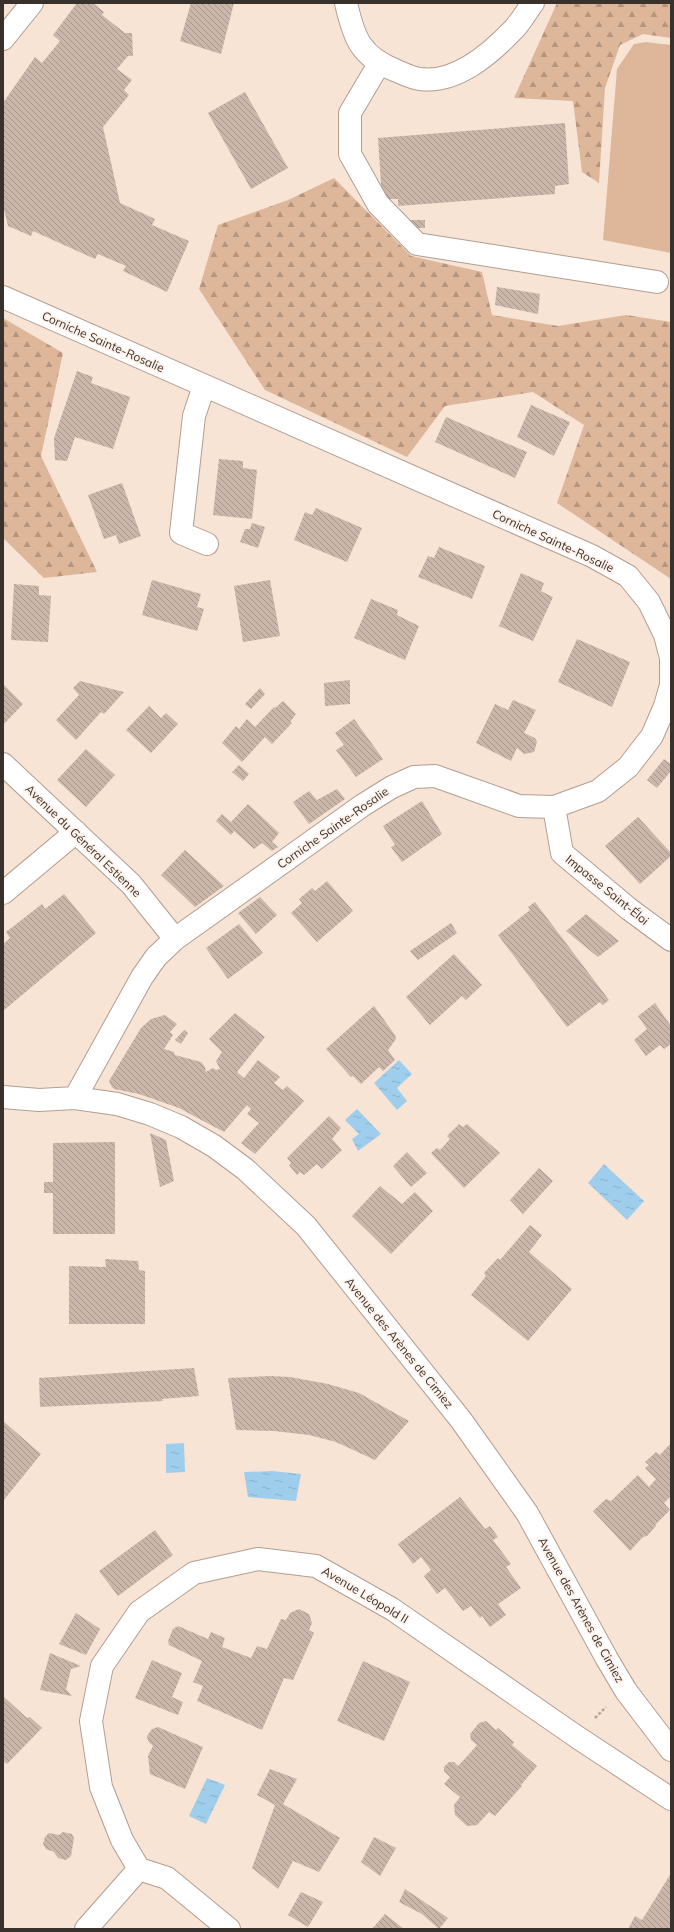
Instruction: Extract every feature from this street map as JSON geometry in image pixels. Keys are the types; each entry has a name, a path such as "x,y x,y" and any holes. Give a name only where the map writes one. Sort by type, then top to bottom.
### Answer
{"street":[{"path":"3,39 32,3"},
{"path":"346,3 350,24 361,48 379,64 419,79 439,79 460,72 488,54 514,29 533,3"},
{"path":"379,64 350,113 350,154 378,204 417,244 657,282"},
{"name":"Corniche Sainte-Rosalie","path":"3,297 592,556 628,576 649,602 665,635 671,658 671,685 668,707 652,736 628,767 598,791 554,807 519,806 435,776 414,777 392,787 363,805 175,939 156,957 142,977 75,1098"},
{"path":"204,386 194,416 181,533 207,544"},
{"name":"Avenue du Général Estienne","path":"3,764 131,884 175,939"},
{"name":"Impasse Saint-Éloi","path":"554,807 562,853 624,905 671,940"},
{"path":"3,893 76,832"},
{"name":"Avenue des Arènes de Cimiez","path":"3,1097 39,1100 75,1098 117,1104 150,1114 181,1127 214,1146 245,1169 306,1226 461,1420 527,1513 626,1691 671,1750"},
{"name":"Avenue Léopold II","path":"139,1869 122,1840 100,1788 91,1721 102,1666 139,1612 194,1573 258,1559 316,1566 392,1609 577,1737 671,1799"},
{"path":"86,1929 139,1869 167,1878 229,1929"}],"green space":[{"path":"557,3 671,3 671,38 643,34 620,45 605,88 599,183 582,172 573,101 514,98"},
{"path":"646,42 671,45 671,253 603,240 617,69 634,44"},
{"path":"334,178 411,256 482,272 492,315 558,326 626,315 671,322 671,579 557,503 584,425 533,392 445,406 407,457 265,390 199,289 218,225 288,200"},
{"path":"3,318 63,353 41,456 97,572 44,578 3,538"}],"water":[{"path":"399,1060 412,1074 397,1088 407,1101 397,1110 374,1083"},
{"path":"357,1109 381,1134 358,1151 352,1139 359,1134 345,1120"},
{"path":"604,1164 644,1201 627,1220 588,1183"},
{"path":"184,1443 185,1472 166,1473 166,1444"},
{"path":"272,1471 301,1474 296,1501 248,1497 244,1472"},
{"path":"207,1778 225,1785 206,1824 189,1816"}],"building":[{"path":"77,3 93,3 104,12 102,15 125,33 132,33 133,56 128,56 117,69 132,80 124,90 129,95 103,127 120,203 155,219 152,225 189,241 167,292 123,271 126,266 98,254 95,259 33,231 31,236 8,226 3,205 3,103 35,57 42,63 60,41 53,35"},
{"path":"191,3 234,3 221,54 180,41"},
{"path":"245,92 288,168 251,189 208,113"},
{"path":"565,123 569,184 555,186 555,194 398,206 398,199 382,199 378,138"},
{"path":"411,220 425,220 425,228 412,228"},
{"path":"497,287 540,294 538,314 495,305"},
{"path":"77,371 93,377 91,383 130,397 113,449 75,437 67,461 55,460 54,438"},
{"path":"531,405 570,422 554,456 517,437"},
{"path":"446,417 527,452 515,478 435,442"},
{"path":"219,459 243,461 243,468 257,470 252,519 213,515"},
{"path":"122,483 141,536 119,544 116,535 104,539 88,495"},
{"path":"316,508 362,528 347,562 294,540 305,512 312,515"},
{"path":"252,523 265,527 258,548 240,542 245,529 250,529"},
{"path":"439,547 485,566 472,599 418,577 428,556 434,558"},
{"path":"521,573 544,583 541,591 553,597 533,641 499,626"},
{"path":"152,580 201,594 197,607 204,609 197,631 142,615"},
{"path":"270,580 280,636 243,642 234,586"},
{"path":"14,584 39,586 39,595 51,596 48,642 11,640"},
{"path":"371,599 398,610 397,615 419,626 405,660 354,638"},
{"path":"577,639 630,662 612,707 558,682"},
{"path":"350,680 350,704 325,706 324,683"},
{"path":"80,681 124,692 104,714 101,712 76,740 56,720 79,695 73,688"},
{"path":"3,684 23,704 3,725"},
{"path":"260,688 265,694 251,709 245,704"},
{"path":"513,700 536,710 524,733 535,738 537,742 534,752 524,754 517,748 511,761 476,743 495,704 508,710"},
{"path":"283,701 296,714 290,722 292,723 272,744 265,737 242,762 222,743 236,726 239,729 247,719 255,727 274,707 275,708"},
{"path":"149,706 161,718 166,713 178,724 151,753 126,730"},
{"path":"354,719 383,759 356,777 336,750 344,745 335,733"},
{"path":"86,749 115,775 86,807 57,780"},
{"path":"664,759 671,764 671,771 657,788 647,780"},
{"path":"239,765 249,774 243,781 232,772"},
{"path":"337,789 345,799 309,824 293,802 309,791 317,800"},
{"path":"422,801 442,834 402,862 391,847 395,845 383,826"},
{"path":"248,804 279,833 272,842 278,847 272,851 262,843 254,849 234,831 231,835 216,821 222,814 231,822"},
{"path":"638,817 671,853 671,856 640,884 605,846"},
{"path":"185,850 224,886 195,907 161,875"},
{"path":"327,881 353,911 317,942 291,913 302,903 299,899 312,888 315,891"},
{"path":"64,894 96,933 3,1011 3,944 10,938 6,932 42,904 45,909"},
{"path":"260,897 277,915 256,934 238,913"},
{"path":"535,902 609,1000 603,1005 600,1002 567,1027 498,935 530,910 528,907"},
{"path":"586,914 619,941 598,957 566,931"},
{"path":"451,923 457,933 418,960 410,951"},
{"path":"239,924 263,953 228,979 206,948"},
{"path":"454,954 482,985 466,1000 462,996 430,1025 406,997"},
{"path":"655,1003 671,1026 671,1044 664,1049 660,1045 646,1056 634,1040 647,1029 638,1016"},
{"path":"374,1006 395,1035 396,1039 388,1050 395,1060 383,1071 379,1067 361,1084 353,1076 351,1077 326,1049"},
{"path":"235,1013 265,1037 237,1072 244,1078 258,1060 280,1077 274,1083 283,1090 287,1086 304,1101 255,1154 241,1143 259,1123 247,1114 251,1109 247,1105 224,1132 179,1108 139,1094 114,1089 112,1087 109,1081 141,1028 151,1019 165,1015 177,1024 170,1032 173,1035 164,1049 174,1052 175,1055 201,1062 205,1067 206,1072 213,1068 216,1070 220,1069 216,1061 222,1052 209,1039"},
{"path":"184,1030 188,1033 181,1044 175,1040"},
{"path":"329,1116 341,1128 332,1139 342,1150 322,1169 317,1164 304,1175 300,1172 297,1175 289,1165 291,1163 287,1158"},
{"path":"459,1124 463,1127 467,1124 500,1153 464,1188 431,1153 437,1148 440,1150 450,1139 447,1136"},
{"path":"150,1133 166,1140 174,1181 160,1187"},
{"path":"115,1142 115,1234 53,1234 53,1193 44,1193 44,1182 53,1182 53,1143"},
{"path":"407,1152 427,1173 411,1187 393,1166"},
{"path":"539,1168 553,1181 523,1214 510,1200"},
{"path":"380,1186 402,1204 415,1192 433,1211 391,1254 352,1216"},
{"path":"530,1225 542,1235 529,1252 572,1289 528,1341 471,1295 486,1276 484,1273 498,1258 500,1260"},
{"path":"105,1259 138,1261 139,1270 145,1271 145,1324 69,1324 69,1266 106,1267"},
{"path":"194,1368 199,1396 162,1399 163,1401 40,1407 39,1378"},
{"path":"270,1376 290,1377 328,1384 359,1393 409,1421 375,1460 336,1442 309,1435 274,1431 236,1430 228,1378"},
{"path":"3,1421 41,1454 3,1501"},
{"path":"671,1443 671,1496 664,1503 670,1510 655,1525 656,1526 647,1536 643,1537 630,1551 593,1511 606,1499 611,1501 638,1475 649,1487 656,1479 645,1468 649,1465 645,1462 656,1452 660,1455"},
{"path":"460,1497 485,1529 490,1526 498,1537 493,1540 511,1564 506,1567 521,1588 498,1604 506,1615 490,1627 482,1616 480,1618 471,1606 463,1611 445,1588 437,1594 424,1576 431,1570 421,1557 413,1564 398,1544"},
{"path":"155,1530 173,1555 118,1596 99,1571"},
{"path":"299,1609 309,1614 312,1623 309,1630 314,1633 293,1680 284,1678 262,1730 197,1701 203,1686 193,1682 202,1661 169,1645 168,1641 173,1629 178,1626 208,1639 211,1632 225,1638 222,1647 251,1658 257,1646 267,1649 281,1619 286,1620 290,1613"},
{"path":"76,1613 100,1629 86,1655 59,1644"},
{"path":"50,1653 81,1666 71,1669 66,1689 72,1696 40,1690"},
{"path":"152,1660 182,1673 172,1697 183,1702 178,1715 135,1698"},
{"path":"363,1661 410,1682 384,1741 337,1721"},
{"path":"3,1696 27,1718 30,1717 42,1728 7,1764 3,1761"},
{"path":"486,1721 496,1730 498,1728 514,1742 512,1745 537,1766 521,1785 522,1786 495,1816 489,1812 477,1825 467,1826 455,1815 454,1805 460,1797 444,1784 450,1777 444,1771 444,1767 449,1762 454,1762 458,1766 471,1752 477,1745 471,1740 470,1734 479,1723"},
{"path":"158,1727 203,1747 185,1789 150,1774 148,1756 153,1746 148,1741 147,1736 152,1729"},
{"path":"270,1769 297,1779 283,1804 340,1838 319,1872 293,1861 278,1889 252,1868 275,1805 257,1795"},
{"path":"63,1832 72,1834 74,1838 71,1856 66,1860 58,1858 54,1852 46,1849 43,1844 45,1837 49,1833 59,1835"},
{"path":"374,1837 396,1848 380,1876 361,1862"},
{"path":"670,1875 671,1929 628,1929 635,1916 642,1920"},
{"path":"405,1889 448,1918 439,1929 422,1914 399,1902"},
{"path":"301,1892 323,1902 308,1927 288,1915"},
{"path":"385,1914 404,1929 372,1929"}]}
